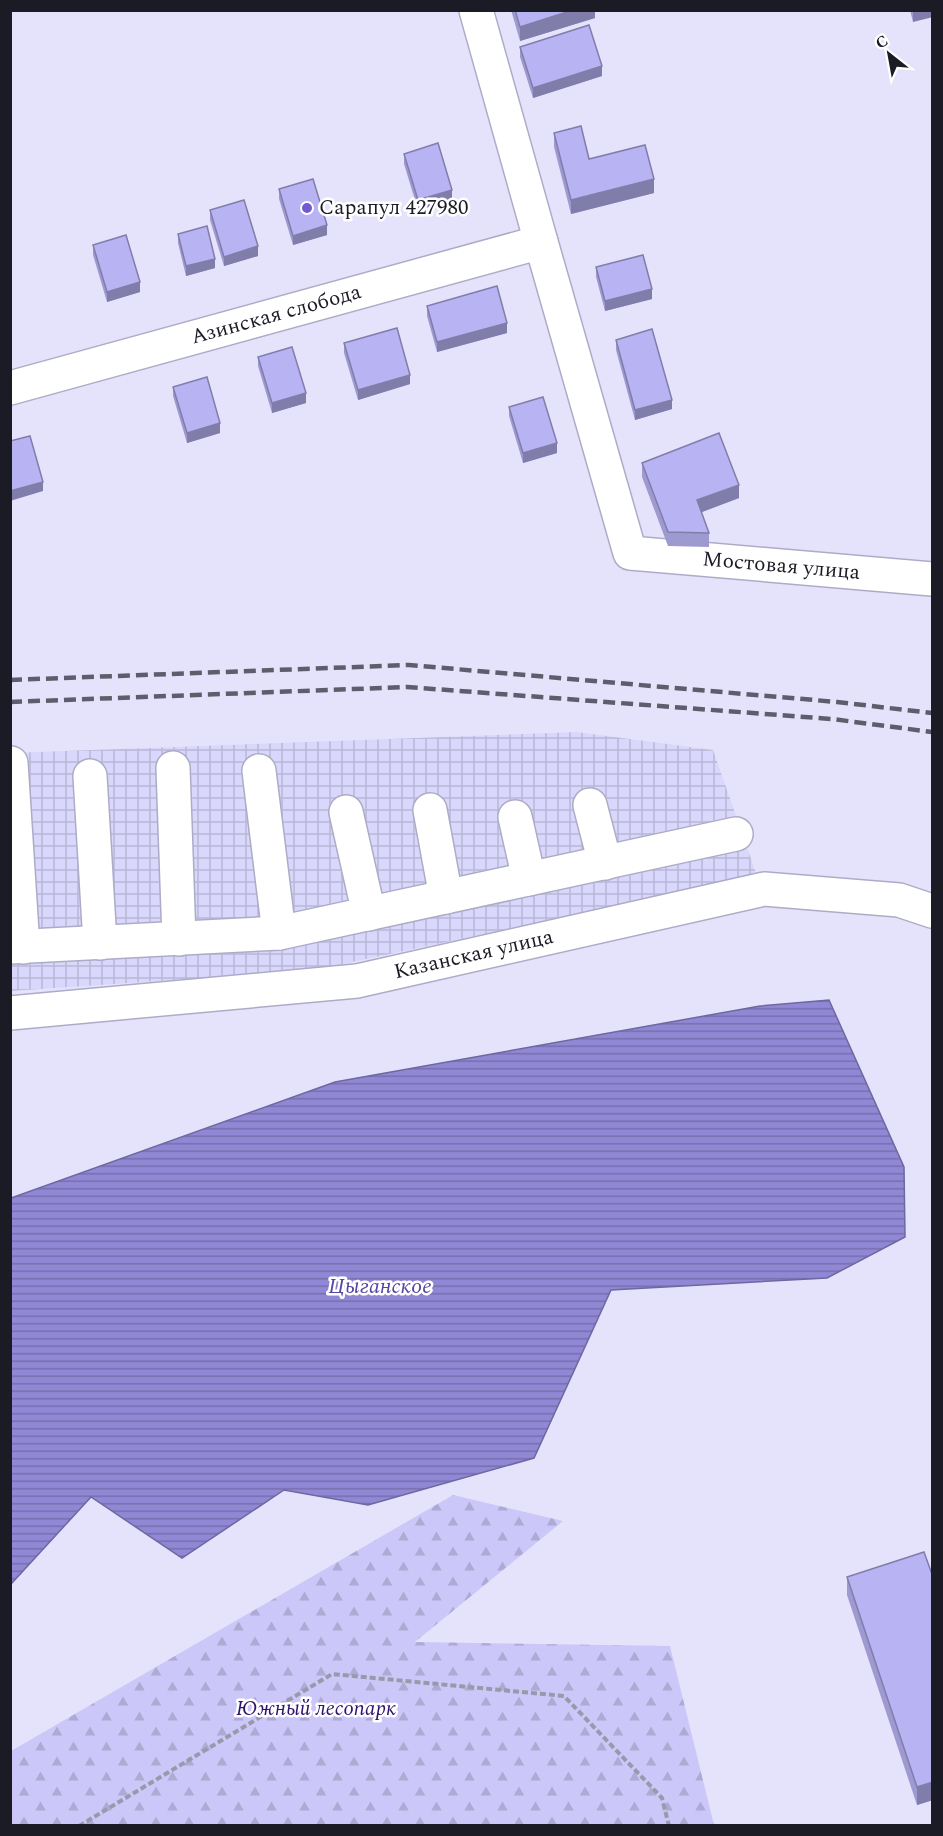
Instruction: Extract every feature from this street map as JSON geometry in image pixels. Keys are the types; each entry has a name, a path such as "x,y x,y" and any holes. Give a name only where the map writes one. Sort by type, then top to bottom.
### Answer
{"street":[{"path":"476,10 541,242"},
{"name":"Азинская слобода","path":"10,388 541,242"},
{"name":"Мостовая улица","path":"541,242 630,553 933,579"},
{"path":"11,763 17,947 279,933 736,834"},
{"path":"173,768 179,939"},
{"path":"259,771 279,933"},
{"path":"90,776 99,943"},
{"path":"590,805 605,863"},
{"path":"430,810 446,897"},
{"path":"346,812 369,914"},
{"path":"514,817 529,879"},
{"name":"Казанская улица","path":"10,1013 357,981 764,889 899,900 933,911"}],"path":[{"path":"79,1826 332,1674 564,1696 662,1798 669,1826"}],"shaded area":[{"path":"577,732 713,750 757,876 310,971 11,991 10,753"}],"green space":[{"name":"Южный лесопарк","path":"453,1495 563,1521 415,1642 670,1646 714,1825 11,1825 11,1751"}],"water":[{"name":"Цыганское","path":"829,1000 904,1167 905,1237 827,1278 611,1290 534,1458 368,1505 284,1490 182,1558 91,1497 11,1584 11,1198 335,1082 760,1006"}],"building":[{"path":"515,10 573,10 520,27"},
{"path":"589,25 602,66 533,88 520,47"},
{"path":"581,126 589,159 645,145 654,179 571,200 554,133"},
{"path":"438,143 452,190 418,200 404,154"},
{"path":"313,179 327,225 293,236 279,189"},
{"path":"244,200 258,246 224,257 210,210"},
{"path":"207,226 215,259 186,266 178,234"},
{"path":"126,235 140,282 107,292 93,245"},
{"path":"643,255 652,289 605,301 596,267"},
{"path":"497,286 507,323 437,342 427,306"},
{"path":"397,328 410,375 358,390 344,343"},
{"path":"652,329 672,400 635,410 616,340"},
{"path":"292,347 306,393 272,403 258,357"},
{"path":"207,377 220,423 187,433 173,387"},
{"path":"543,397 557,443 523,453 509,407"},
{"path":"719,433 739,485 697,500 709,533 668,532 642,463"},
{"path":"30,436 43,482 10,491 10,441"},
{"path":"924,1552 933,1577 933,1782 917,1787 847,1577"}],"railway":[{"path":"10,680 409,665 837,702 932,713"},
{"path":"10,702 407,687 832,719 932,732"}],"place":[{"name":"Сарапул 427980","path":"307,208"}]}
